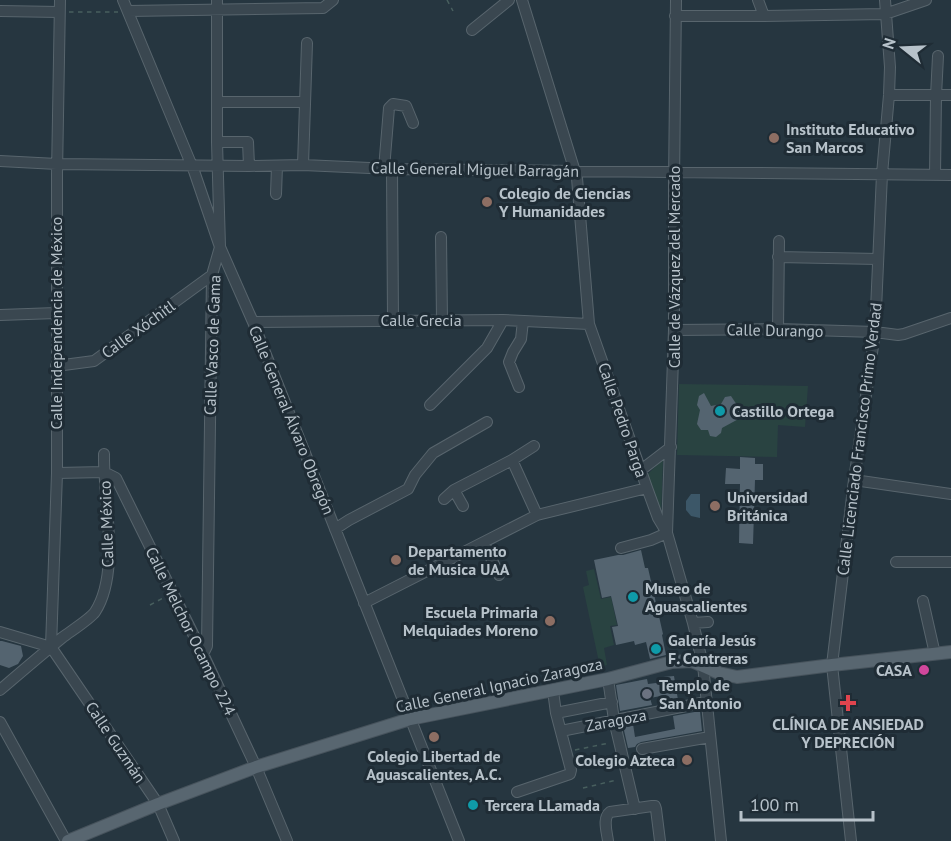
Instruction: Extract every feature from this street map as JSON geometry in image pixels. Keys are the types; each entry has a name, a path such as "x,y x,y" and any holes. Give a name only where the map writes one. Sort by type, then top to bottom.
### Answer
{"main road":[{"name":"Calle General Ignacio Zaragoza","path":"67,841 256,767 410,719 553,691 672,662 692,661 719,673 737,677 831,664 951,652"}],"street":[{"name":"Calle Independencia de México","path":"51,647 57,473 56,313 60,0"},
{"name":"Calle General Álvaro Obregón","path":"123,0 194,171 220,247 253,322 459,841"},
{"path":"128,11 217,5 323,8 333,0"},
{"path":"472,30 509,0"},
{"name":"Calle Pedro Parga","path":"522,0 578,178 589,324 658,518 667,533 693,623 703,666 721,841"},
{"name":"Calle de Vázquez del Mercado","path":"667,533 674,330 676,0"},
{"path":"758,0 764,16"},
{"name":"Calle Licenciado Francisco Primo Verdad","path":"851,841 831,664 875,332 882,174 890,95 885,0"},
{"path":"675,16 885,14 926,0"},
{"name":"Calle Vasco de Gama","path":"203,654 207,646 212,275 220,247 217,165 217,5"},
{"path":"0,11 59,12"},
{"path":"303,165 307,44"},
{"path":"935,175 938,57"},
{"path":"890,95 951,95"},
{"path":"217,102 305,102"},
{"path":"393,320 388,169 389,108 391,105 406,106 413,123"},
{"path":"217,142 248,142 249,166"},
{"name":"Calle General Miguel Barragán","path":"0,160 57,164 303,165 388,169 951,175"},
{"path":"276,194 277,166"},
{"path":"441,237 442,320"},
{"path":"778,329 779,242"},
{"path":"778,257 878,259"},
{"name":"Calle Xóchitl","path":"56,366 94,361 212,275"},
{"path":"0,315 56,313"},
{"name":"Calle Durango","path":"674,330 778,329 875,332 898,335 951,318"},
{"path":"430,405 487,348 503,320"},
{"name":"Calle Grecia","path":"253,322 503,320 589,324"},
{"path":"519,387 509,362 522,339 523,321"},
{"path":"335,529 408,489 415,475 433,453 487,422"},
{"path":"444,499 454,490 534,446"},
{"path":"641,470 671,447"},
{"name":"Calle México","path":"0,690 95,613 107,586 109,535 104,454"},
{"path":"512,460 537,515"},
{"path":"57,473 104,472"},
{"name":"Calle Melchor Ocampo 224","path":"104,472 116,478 203,654 256,767 287,841"},
{"path":"854,480 951,494"},
{"path":"364,603 537,515 647,488"},
{"path":"454,490 464,506"},
{"path":"621,548 667,533"},
{"path":"484,543 499,575"},
{"path":"896,562 951,562"},
{"path":"923,601 935,654"},
{"path":"693,623 708,622"},
{"path":"0,632 51,647"},
{"name":"Calle Guzmán","path":"51,647 158,804 174,841"},
{"path":"608,679 614,720 635,808"},
{"path":"517,792 570,772 553,691"},
{"name":"Zaragoza","path":"556,713 612,702"},
{"name":"Zaragoza","path":"561,731 706,702"},
{"path":"0,722 67,841"},
{"path":"642,749 710,737"},
{"path":"608,841 605,819 610,812 655,806 660,841"}],"path":[{"path":"447,0 453,11"},
{"path":"59,12 128,11"},
{"path":"150,604 173,594"},
{"name":"Zaragoza","path":"566,752 619,741"},
{"path":"570,772 625,762"},
{"path":"583,788 628,777"}],"green space":[{"path":"679,384 808,386 805,427 778,425 777,457 677,455"},
{"path":"663,459 661,517 647,475"},
{"path":"594,569 601,599 611,597 617,625 610,626 614,645 604,648 607,665 600,667 583,587 589,585 586,571"}],"water":[{"path":"691,494 700,494 700,518 691,516 686,510 686,501"}],"building":[{"path":"704,393 711,406 721,404 725,397 731,396 737,405 745,408 744,416 722,428 721,433 716,437 710,436 708,430 701,430 697,424 700,410 697,405 699,396"},
{"path":"740,457 755,458 755,464 763,464 763,480 755,480 753,544 739,543 740,484 725,484 726,468 740,469"},
{"name":"Museo de Aguascalientes","path":"641,550 645,568 648,568 666,655 650,659 646,642 635,645 634,641 616,645 612,627 618,626 611,596 602,598 594,560"},
{"path":"0,641 21,646 23,656 18,664 9,668 0,665"},
{"name":"Templo de San Antonio","path":"674,676 678,700 668,700 666,695 650,698 652,705 620,711 616,685 647,679 648,684 664,682 663,677"},
{"path":"700,711 702,731 641,742 635,747 628,748 623,726 633,724 635,737 675,729 673,716"}],"place":[{"name":"Instituto Educativo San Marcos","path":"774,138"},
{"name":"Colegio de Ciencias Y Humanidades","path":"487,202"},
{"name":"Castillo Ortega","path":"720,411"},
{"name":"Universidad Británica","path":"715,506"},
{"name":"Departamento de Musica UAA","path":"396,560"},
{"name":"Museo de Aguascalientes","path":"633,597"},
{"name":"Escuela Primaria Melquiades Moreno","path":"550,621"},
{"name":"Galería Jesús F. Contreras","path":"656,649"},
{"name":"CASA","path":"924,670"},
{"name":"Templo de San Antonio","path":"647,694"},
{"name":"CLÍNICA DE ANSIEDAD Y DEPRECIÓN","path":"848,703"},
{"name":"Colegio Libertad de Aguascalientes, A.C.","path":"434,737"},
{"name":"Colegio Azteca","path":"687,760"},
{"name":"Tercera LLamada","path":"473,805"}]}
